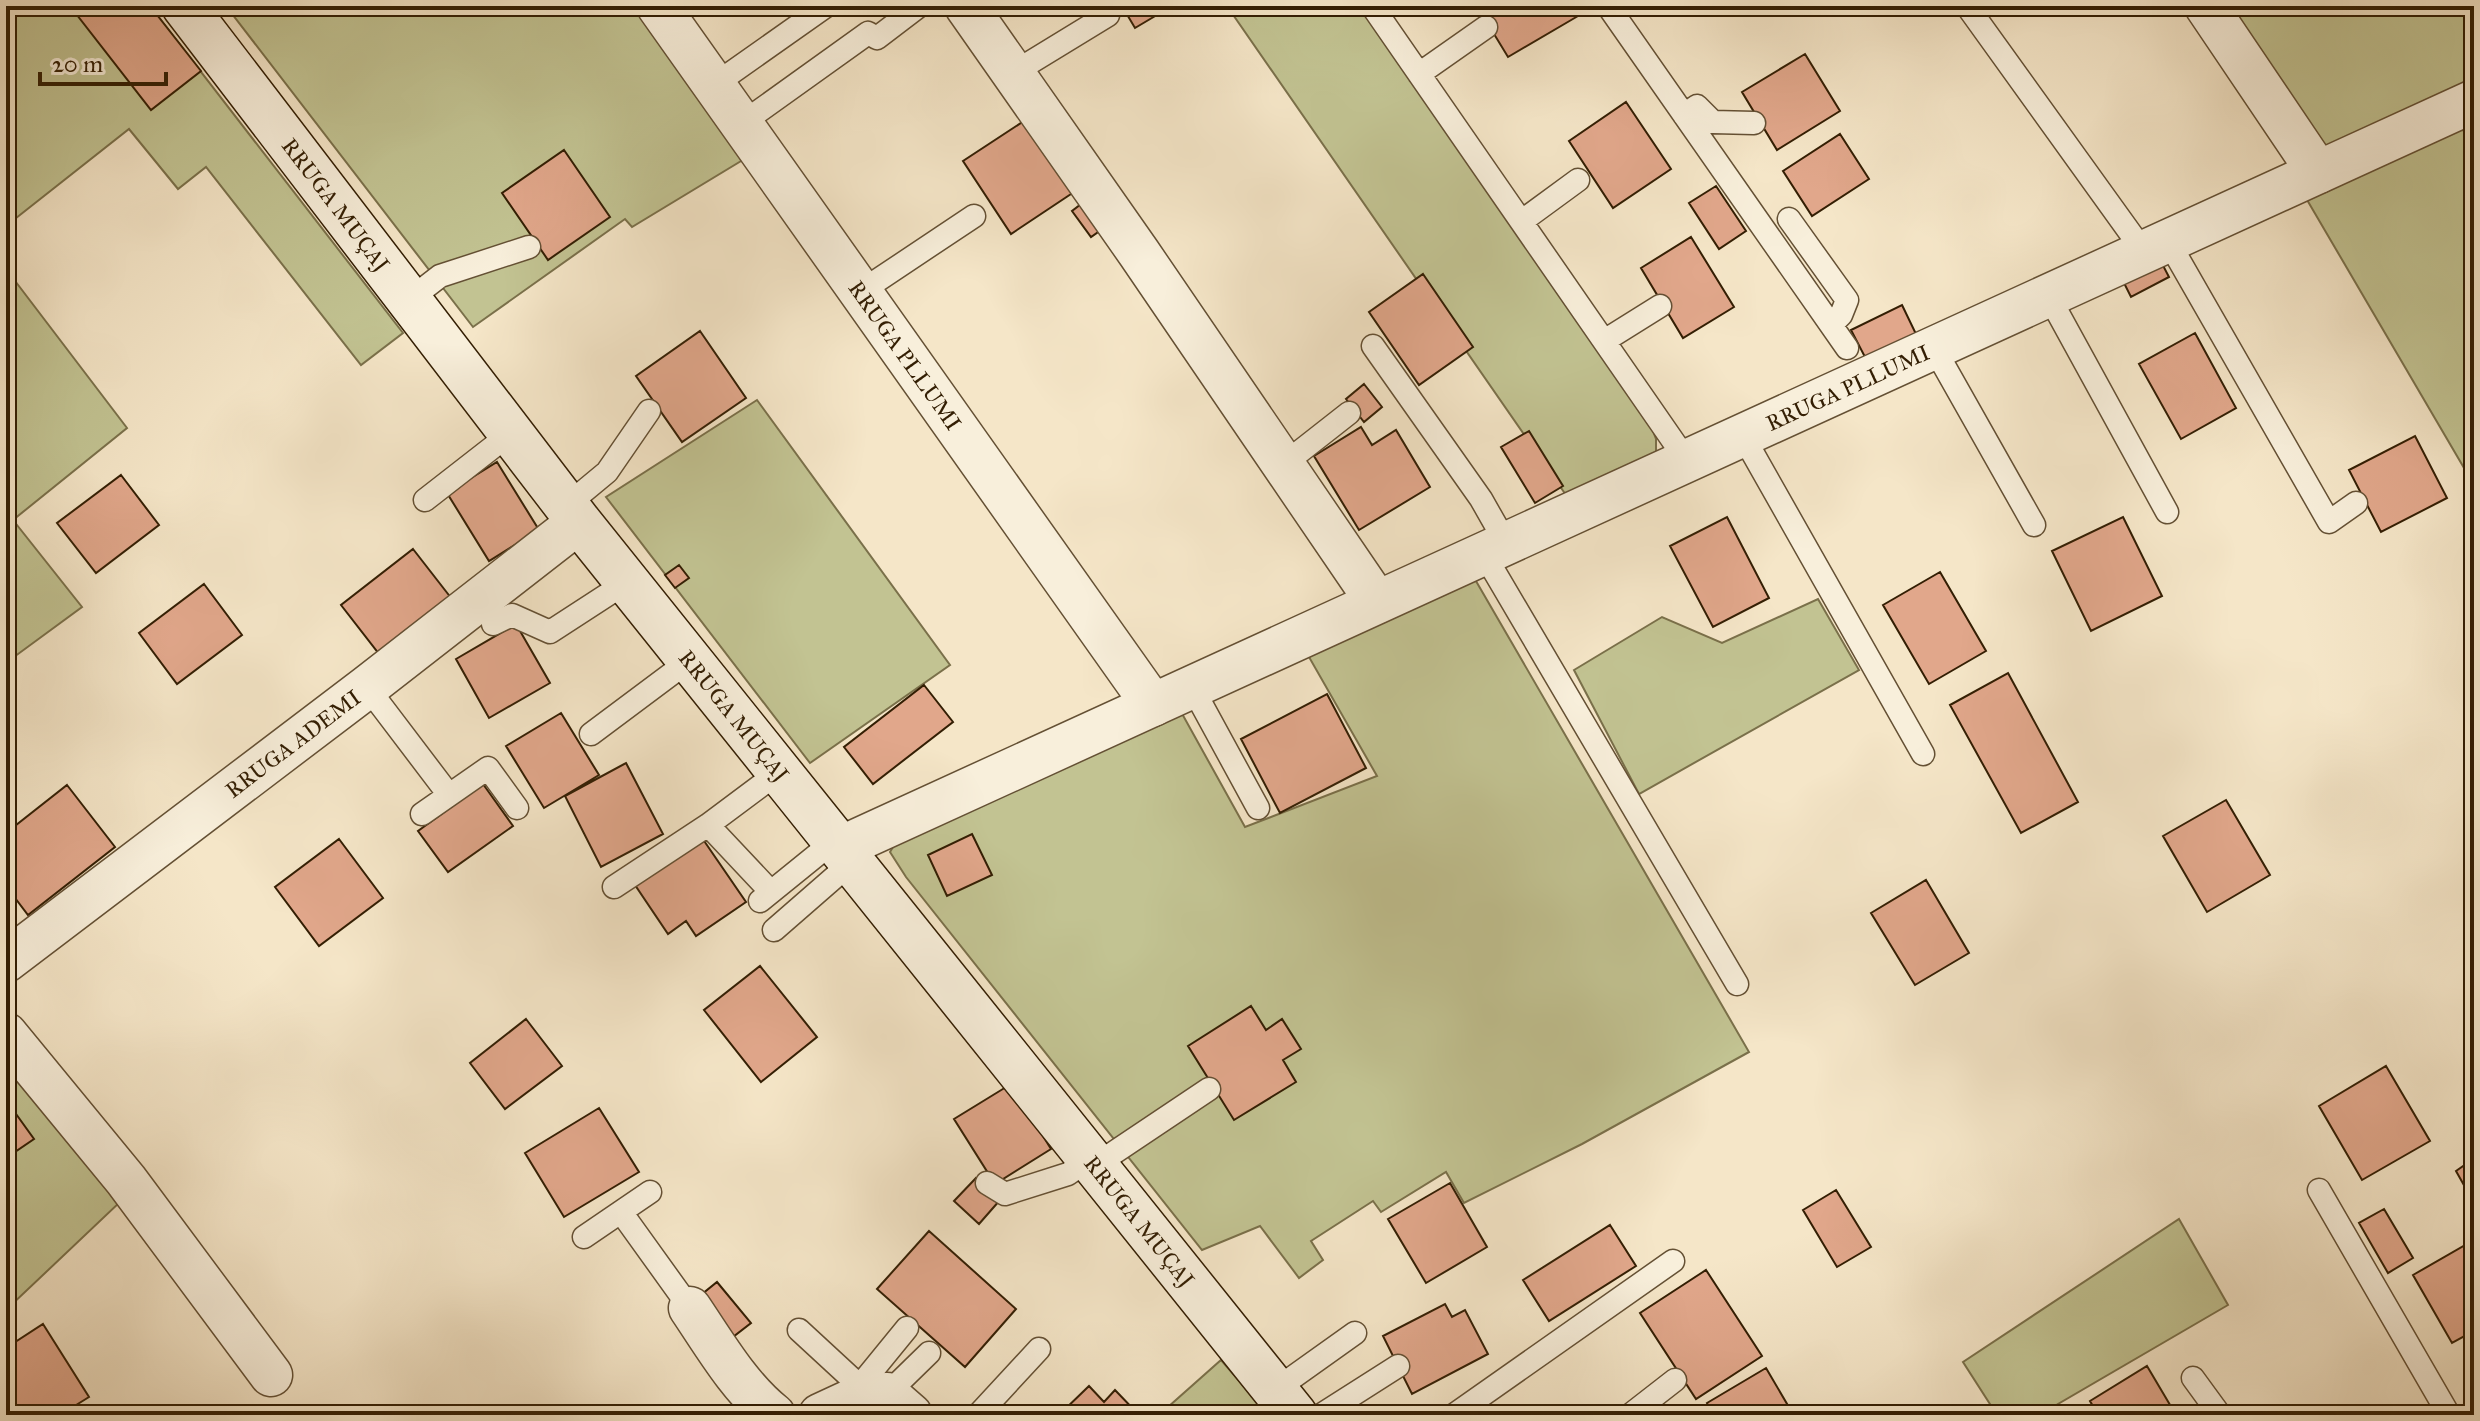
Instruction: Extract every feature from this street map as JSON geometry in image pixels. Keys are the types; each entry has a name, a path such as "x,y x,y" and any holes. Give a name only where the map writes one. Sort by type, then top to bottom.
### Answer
{"street":[{"name":"RRUGA MUÇAJ","path":"184,6 572,514 1285,1403"},
{"name":"RRUGA PLLUMI","path":"658,6 1153,705"},
{"path":"966,6 1377,602"},
{"path":"2206,6 2318,172"},
{"name":"RRUGA PLLUMI","path":"842,850 1743,436 1848,351 1934,348 2474,101"},
{"name":"RRUGA ADEMI","path":"6,961 367,687 572,514"},
{"path":"6,1034 126,1180 271,1375"},
{"path":"690,1308 759,1403 774,1415"},
{"path":"820,1415 881,1400"}],"lane":[{"path":"714,85 826,6"},
{"path":"741,124 868,33 877,38 919,6"},
{"path":"1372,6 1687,461"},
{"path":"1608,6 1848,351"},
{"path":"1967,6 2156,247 2329,522 2356,503"},
{"path":"1013,73 1108,15"},
{"path":"1419,74 1486,27"},
{"path":"1684,115 1697,106 1713,122 1754,123"},
{"path":"1522,221 1578,180"},
{"path":"860,292 974,216"},
{"path":"1789,219 1847,300 1841,315 1848,351"},
{"path":"409,300 440,276 529,247"},
{"path":"2048,295 2167,512"},
{"path":"1604,341 1660,306"},
{"path":"1373,346 1481,499 1495,549 1737,984"},
{"path":"1934,348 2034,525"},
{"path":"572,514 607,472 649,411"},
{"path":"1284,464 1349,413"},
{"path":"425,500 511,433"},
{"path":"1743,436 1923,754"},
{"path":"493,624 512,615 550,632 627,582"},
{"path":"591,734 690,660"},
{"path":"367,687 449,795"},
{"path":"1192,687 1258,808"},
{"path":"422,814 488,768 517,808"},
{"path":"614,887 708,825 779,772"},
{"path":"708,825 766,897 842,850"},
{"path":"774,930 842,850"},
{"path":"987,1183 1005,1194 1068,1174 1209,1089"},
{"path":"2319,1190 2449,1415"},
{"path":"584,1237 650,1192"},
{"path":"621,1212 690,1308"},
{"path":"1454,1415 1673,1261"},
{"path":"881,1400 867,1377 907,1328"},
{"path":"799,1330 851,1378 881,1400"},
{"path":"1285,1403 1355,1333"},
{"path":"978,1415 1039,1349"},
{"path":"881,1400 929,1353"},
{"path":"1321,1415 1398,1366"},
{"path":"2193,1378 2220,1415"},
{"path":"1630,1415 1675,1380"}],"green space":[{"path":"6,6 150,6 403,333 361,365 206,167 178,189 129,129 6,226"},
{"path":"226,6 638,6 746,158 632,227 625,219 473,327"},
{"path":"1227,6 1364,6 1650,423 1656,439 1656,453 1566,495"},
{"path":"2222,6 2474,6 2474,81 2325,147"},
{"path":"2460,124 2474,151 2474,485 2303,193"},
{"path":"6,269 127,428 13,520 82,607 14,657 6,647"},
{"path":"757,400 950,665 810,763 606,497"},
{"path":"1469,569 1749,1052 1582,1144 1464,1203 1446,1172 1381,1212 1373,1201 1311,1241 1323,1260 1299,1278 1260,1226 1202,1250 906,877 890,852 899,837 1180,710 1245,827 1377,776 1305,650"},
{"path":"1818,599 1859,670 1639,794 1574,670 1662,617 1722,643"},
{"path":"6,1060 120,1202 6,1310"},
{"path":"2179,1219 2228,1305 2039,1415 1997,1415 1963,1362"},
{"path":"1221,1360 1269,1415 1159,1415"}],"building":[{"path":"70,6 150,6 201,71 151,110"},
{"path":"1122,6 1172,6 1135,28"},
{"path":"1477,6 1572,6 1578,16 1508,57"},
{"path":"1805,54 1840,111 1777,150 1742,92"},
{"path":"1626,102 1671,169 1613,208 1569,141"},
{"path":"1027,119 1074,192 1011,234 963,161"},
{"path":"1840,134 1869,179 1812,216 1783,171"},
{"path":"564,150 610,217 548,260 502,193"},
{"path":"1716,186 1746,231 1719,249 1689,203"},
{"path":"1089,198 1108,225 1091,237 1072,211"},
{"path":"1691,237 1734,307 1683,338 1641,268"},
{"path":"2155,250 2169,277 2131,297 2117,269"},
{"path":"1423,274 1473,347 1419,385 1369,312"},
{"path":"1902,305 1916,334 1866,359 1851,330"},
{"path":"700,331 746,398 682,442 636,376"},
{"path":"2195,333 2236,408 2181,439 2139,364"},
{"path":"1364,384 1382,407 1364,422 1346,399"},
{"path":"1361,427 1372,445 1396,430 1430,487 1359,530 1314,456"},
{"path":"1529,431 1563,486 1535,503 1501,447"},
{"path":"2415,436 2447,498 2381,532 2349,470"},
{"path":"497,462 539,530 489,561 447,493"},
{"path":"121,475 159,525 96,573 57,523"},
{"path":"1727,517 1769,598 1713,627 1670,546"},
{"path":"2123,517 2162,596 2091,631 2052,551"},
{"path":"413,549 455,603 383,659 341,605"},
{"path":"679,565 689,578 675,588 665,575"},
{"path":"1940,572 1986,651 1929,684 1883,605"},
{"path":"204,584 242,635 177,684 139,633"},
{"path":"516,624 550,683 489,718 456,659"},
{"path":"2008,673 2078,802 2021,833 1950,705"},
{"path":"924,685 953,722 873,784 844,747"},
{"path":"1327,694 1366,768 1280,813 1241,739"},
{"path":"561,713 599,775 544,808 506,746"},
{"path":"626,763 663,834 601,867 565,796"},
{"path":"483,784 513,826 448,872 418,831"},
{"path":"67,785 115,847 28,915 6,886 6,833"},
{"path":"2226,800 2270,875 2207,912 2163,836"},
{"path":"972,834 992,875 947,896 928,855"},
{"path":"700,835 746,902 696,936 686,921 668,934 633,882"},
{"path":"339,839 383,898 319,946 275,887"},
{"path":"1926,880 1969,953 1915,985 1871,913"},
{"path":"760,966 817,1037 761,1082 704,1010"},
{"path":"1251,1006 1266,1030 1282,1019 1301,1049 1283,1060 1296,1082 1234,1120 1188,1046"},
{"path":"526,1019 562,1066 505,1109 470,1063"},
{"path":"2386,1066 2430,1141 2362,1180 2319,1106"},
{"path":"1011,1084 1051,1149 995,1184 954,1119"},
{"path":"6,1100 34,1139 6,1158"},
{"path":"599,1108 639,1172 564,1217 525,1153"},
{"path":"2469,1162 2474,1170 2474,1203 2456,1171"},
{"path":"976,1178 1000,1200 979,1224 954,1201"},
{"path":"1450,1183 1487,1247 1426,1283 1388,1219"},
{"path":"1836,1190 1871,1247 1837,1267 1803,1210"},
{"path":"2384,1209 2413,1258 2388,1273 2359,1223"},
{"path":"1610,1225 1636,1266 1549,1321 1523,1280"},
{"path":"929,1231 1016,1309 965,1367 877,1289"},
{"path":"2474,1240 2474,1331 2452,1343 2413,1275"},
{"path":"1706,1270 1762,1356 1696,1399 1640,1313"},
{"path":"717,1282 751,1323 729,1340 696,1299"},
{"path":"1445,1304 1452,1317 1465,1310 1488,1354 1412,1394 1383,1336"},
{"path":"43,1324 89,1397 60,1415 7,1415 6,1348"},
{"path":"2147,1366 2176,1415 2098,1415 2090,1401"},
{"path":"1766,1368 1793,1414 1806,1406 1812,1415 1714,1415 1707,1403"},
{"path":"1089,1386 1104,1402 1115,1390 1139,1415 1059,1415"}]}
